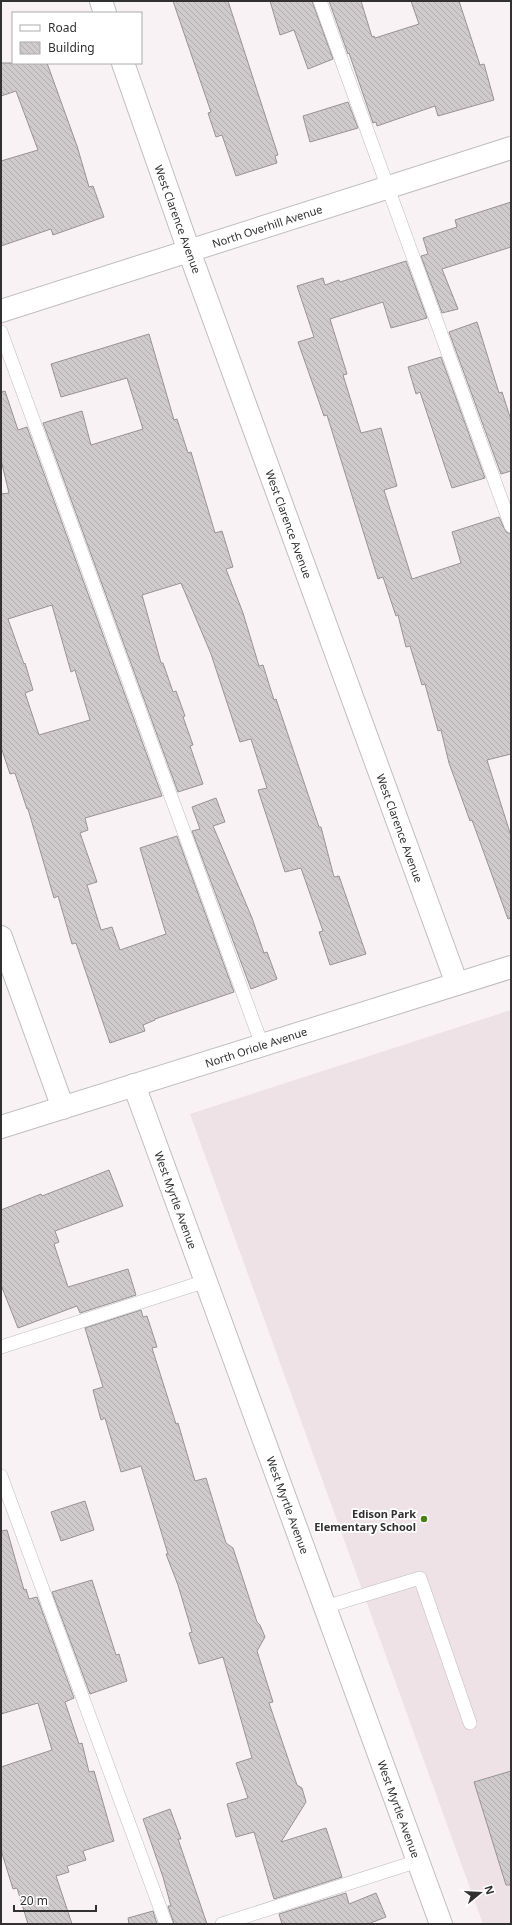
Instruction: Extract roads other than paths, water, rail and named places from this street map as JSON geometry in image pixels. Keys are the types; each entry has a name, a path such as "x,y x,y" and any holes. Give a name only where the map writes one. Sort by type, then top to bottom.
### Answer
{"street":[{"path":"101,1 105,12"},
{"name":"West Clarence Avenue","path":"123,64 189,251 457,984"},
{"name":"North Overhill Avenue","path":"1,311 511,148"},
{"path":"1,937 63,1108"},
{"name":"North Oriole Avenue","path":"1,1127 511,967"},
{"name":"West Myrtle Avenue","path":"134,1085 442,1924"}],"lane":[{"path":"320,1 511,526"},
{"path":"1,332 262,1045"},
{"path":"1,1347 206,1281"},
{"path":"1,1476 166,1924"},
{"path":"325,1607 420,1578 470,1722"},
{"path":"222,1924 418,1861"}],"place":[{"name":"Edison Park Elementary School","path":"424,1519"}]}
